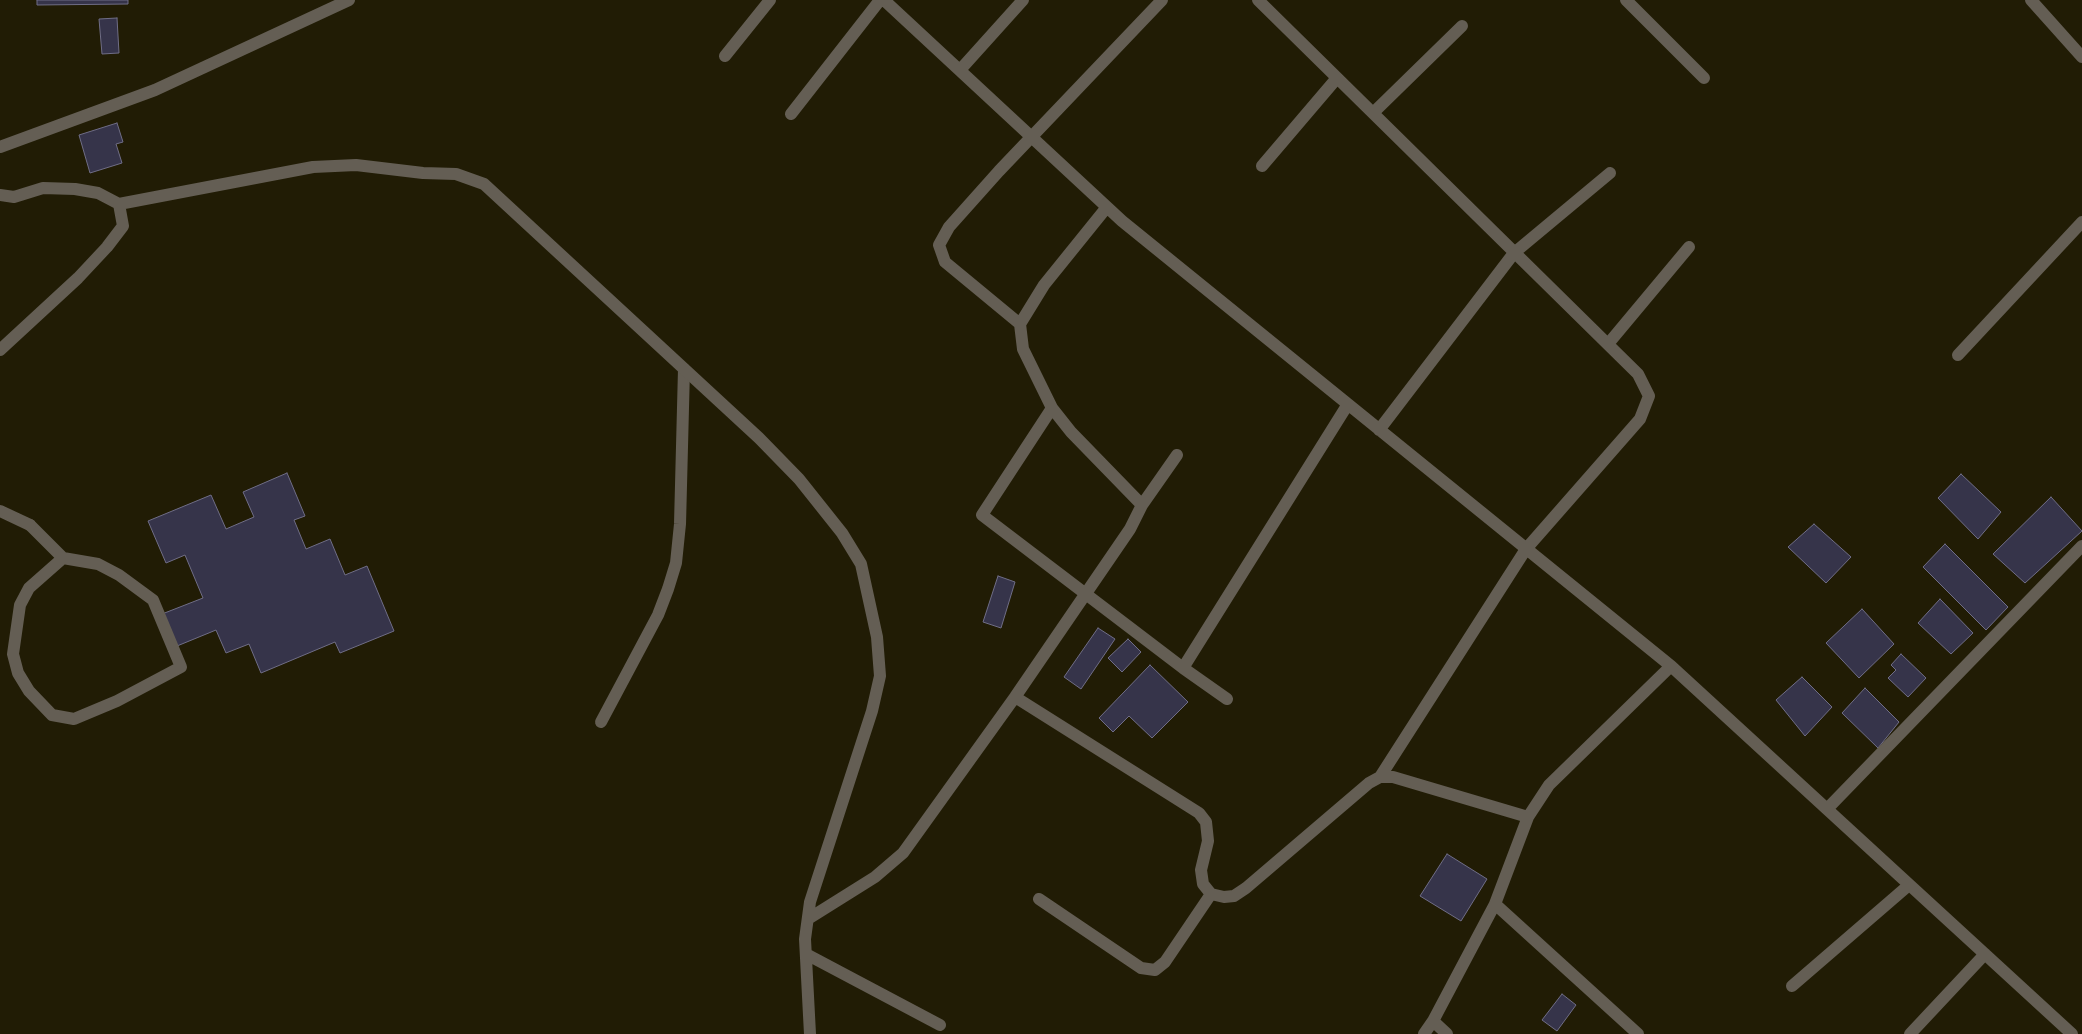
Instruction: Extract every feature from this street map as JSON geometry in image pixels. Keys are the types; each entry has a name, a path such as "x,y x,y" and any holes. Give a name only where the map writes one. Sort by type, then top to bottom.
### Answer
{"street":[{"path":"0,147 155,90 349,0"},
{"path":"725,56 770,0"},
{"path":"790,114 880,0"},
{"path":"884,0 1107,207 1671,666 2072,1034"},
{"path":"960,70 1023,0"},
{"path":"1020,324 945,262 939,245 949,227 1031,136 1162,0"},
{"path":"1258,0 1638,374 1649,396 1640,419 1526,548 1380,777"},
{"path":"1626,0 1704,78"},
{"path":"2030,0 2082,57"},
{"path":"1373,113 1462,26"},
{"path":"1262,166 1337,78"},
{"path":"0,195 14,197 43,188 76,189 98,193 119,204 313,167 356,165 423,173 456,174 484,184 758,438 799,479 842,533 861,564 875,628 880,676 872,711 810,902 805,939 810,1034"},
{"path":"1379,430 1514,253 1610,173"},
{"path":"0,350 78,278 108,247 123,226 119,204"},
{"path":"1107,207 1044,285 1020,324 1023,349 1052,408 1071,432 1142,505"},
{"path":"1958,355 2082,222"},
{"path":"1608,344 1689,247"},
{"path":"601,722 658,615 676,563 680,524 684,369"},
{"path":"1182,668 1348,404"},
{"path":"1052,408 982,515 1182,668 1227,699"},
{"path":"808,919 875,877 903,853 1015,697 1130,529 1142,505 1177,455"},
{"path":"0,511 30,525 63,558 98,564 119,575 153,600 181,667 117,701 74,719 52,715 29,691 18,673 13,654 20,605 29,588 63,558"},
{"path":"1827,809 2082,546"},
{"path":"1424,1034 1433,1021 1495,904 1528,817 1549,785 1671,666"},
{"path":"1015,697 1199,813 1206,822 1208,840 1202,870 1203,884 1211,894 1224,897 1234,896 1246,888 1369,783 1380,777 1393,777 1528,817"},
{"path":"1792,986 1909,885"},
{"path":"1039,899 1141,968 1155,970 1164,962 1211,894"},
{"path":"1495,904 1638,1034"},
{"path":"806,954 940,1026"},
{"path":"1910,1034 1985,954"},
{"path":"1433,1021 1448,1034"}],"building":[{"path":"37,0 128,0 128,4 37,5"},
{"path":"117,18 119,53 102,54 99,19"},
{"path":"117,123 123,142 116,144 122,163 90,173 79,135"},
{"path":"287,473 305,516 294,520 306,549 330,539 345,575 367,566 394,631 340,653 335,642 261,673 249,644 226,653 216,630 177,646 162,614 203,598 185,555 166,563 148,521 211,495 226,529 254,517 243,492"},
{"path":"1961,474 2001,512 1978,539 1938,498"},
{"path":"2051,497 2082,531 2025,583 1993,554"},
{"path":"1814,524 1851,557 1826,583 1788,547"},
{"path":"1945,544 2008,607 1986,630 1923,567"},
{"path":"998,576 1015,582 1001,628 983,622"},
{"path":"1940,599 1973,633 1951,654 1918,623"},
{"path":"1862,609 1894,644 1859,678 1826,643"},
{"path":"1098,628 1115,639 1081,689 1064,677"},
{"path":"1128,639 1141,652 1122,672 1108,658"},
{"path":"1901,654 1926,678 1908,697 1888,678 1896,670 1891,665"},
{"path":"1150,665 1188,702 1152,738 1129,716 1113,732 1099,718"},
{"path":"1802,677 1832,707 1805,736 1776,700"},
{"path":"1865,688 1899,722 1878,748 1842,713"},
{"path":"1447,854 1487,879 1461,921 1420,896"},
{"path":"1562,994 1576,1005 1557,1031 1542,1020"}]}
